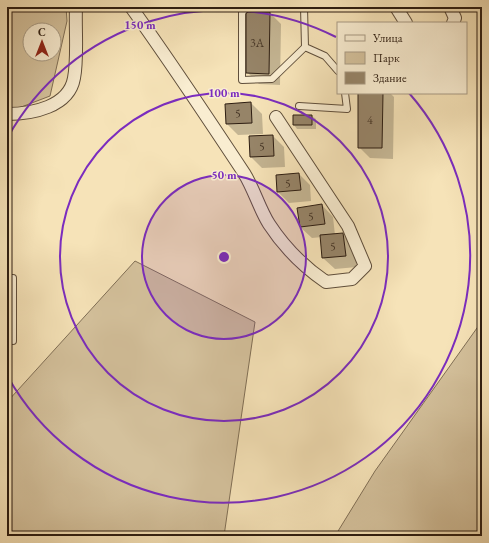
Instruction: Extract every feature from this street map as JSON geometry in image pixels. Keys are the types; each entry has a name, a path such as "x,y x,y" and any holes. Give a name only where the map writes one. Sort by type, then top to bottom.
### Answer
{"street":[{"path":"7,114 37,111 58,103 68,92 74,79 76,7"},
{"path":"131,7 191,91 252,185 269,224 294,256 313,273 326,282 352,279 365,266 348,226 276,117"},
{"path":"396,7 405,22"},
{"path":"450,7 455,18 453,22"}],"lane":[{"path":"246,7 242,13 242,80 272,80 305,47 304,7"},
{"path":"305,47 325,56 337,70"},
{"path":"299,106 347,109 345,94"},
{"path":"7,278 13,278 13,341"}],"green space":[{"path":"7,7 66,7 67,21 62,43 62,22 22,22 22,62 58,62 50,96 16,109 7,109"},
{"path":"135,261 255,322 224,536 7,536 7,402"},
{"path":"482,321 482,536 335,536 375,471"}],"building":[{"path":"248,12 270,12 269,74 246,73 246,14"},
{"path":"358,94 383,94 382,148 358,148"},
{"path":"251,102 252,123 226,124 225,104"},
{"path":"293,115 312,115 312,125 293,125"},
{"path":"273,135 274,156 250,157 249,136"},
{"path":"299,173 301,190 277,192 276,175"},
{"path":"322,204 325,224 300,227 297,208"},
{"path":"343,233 346,256 322,258 320,235"}]}
